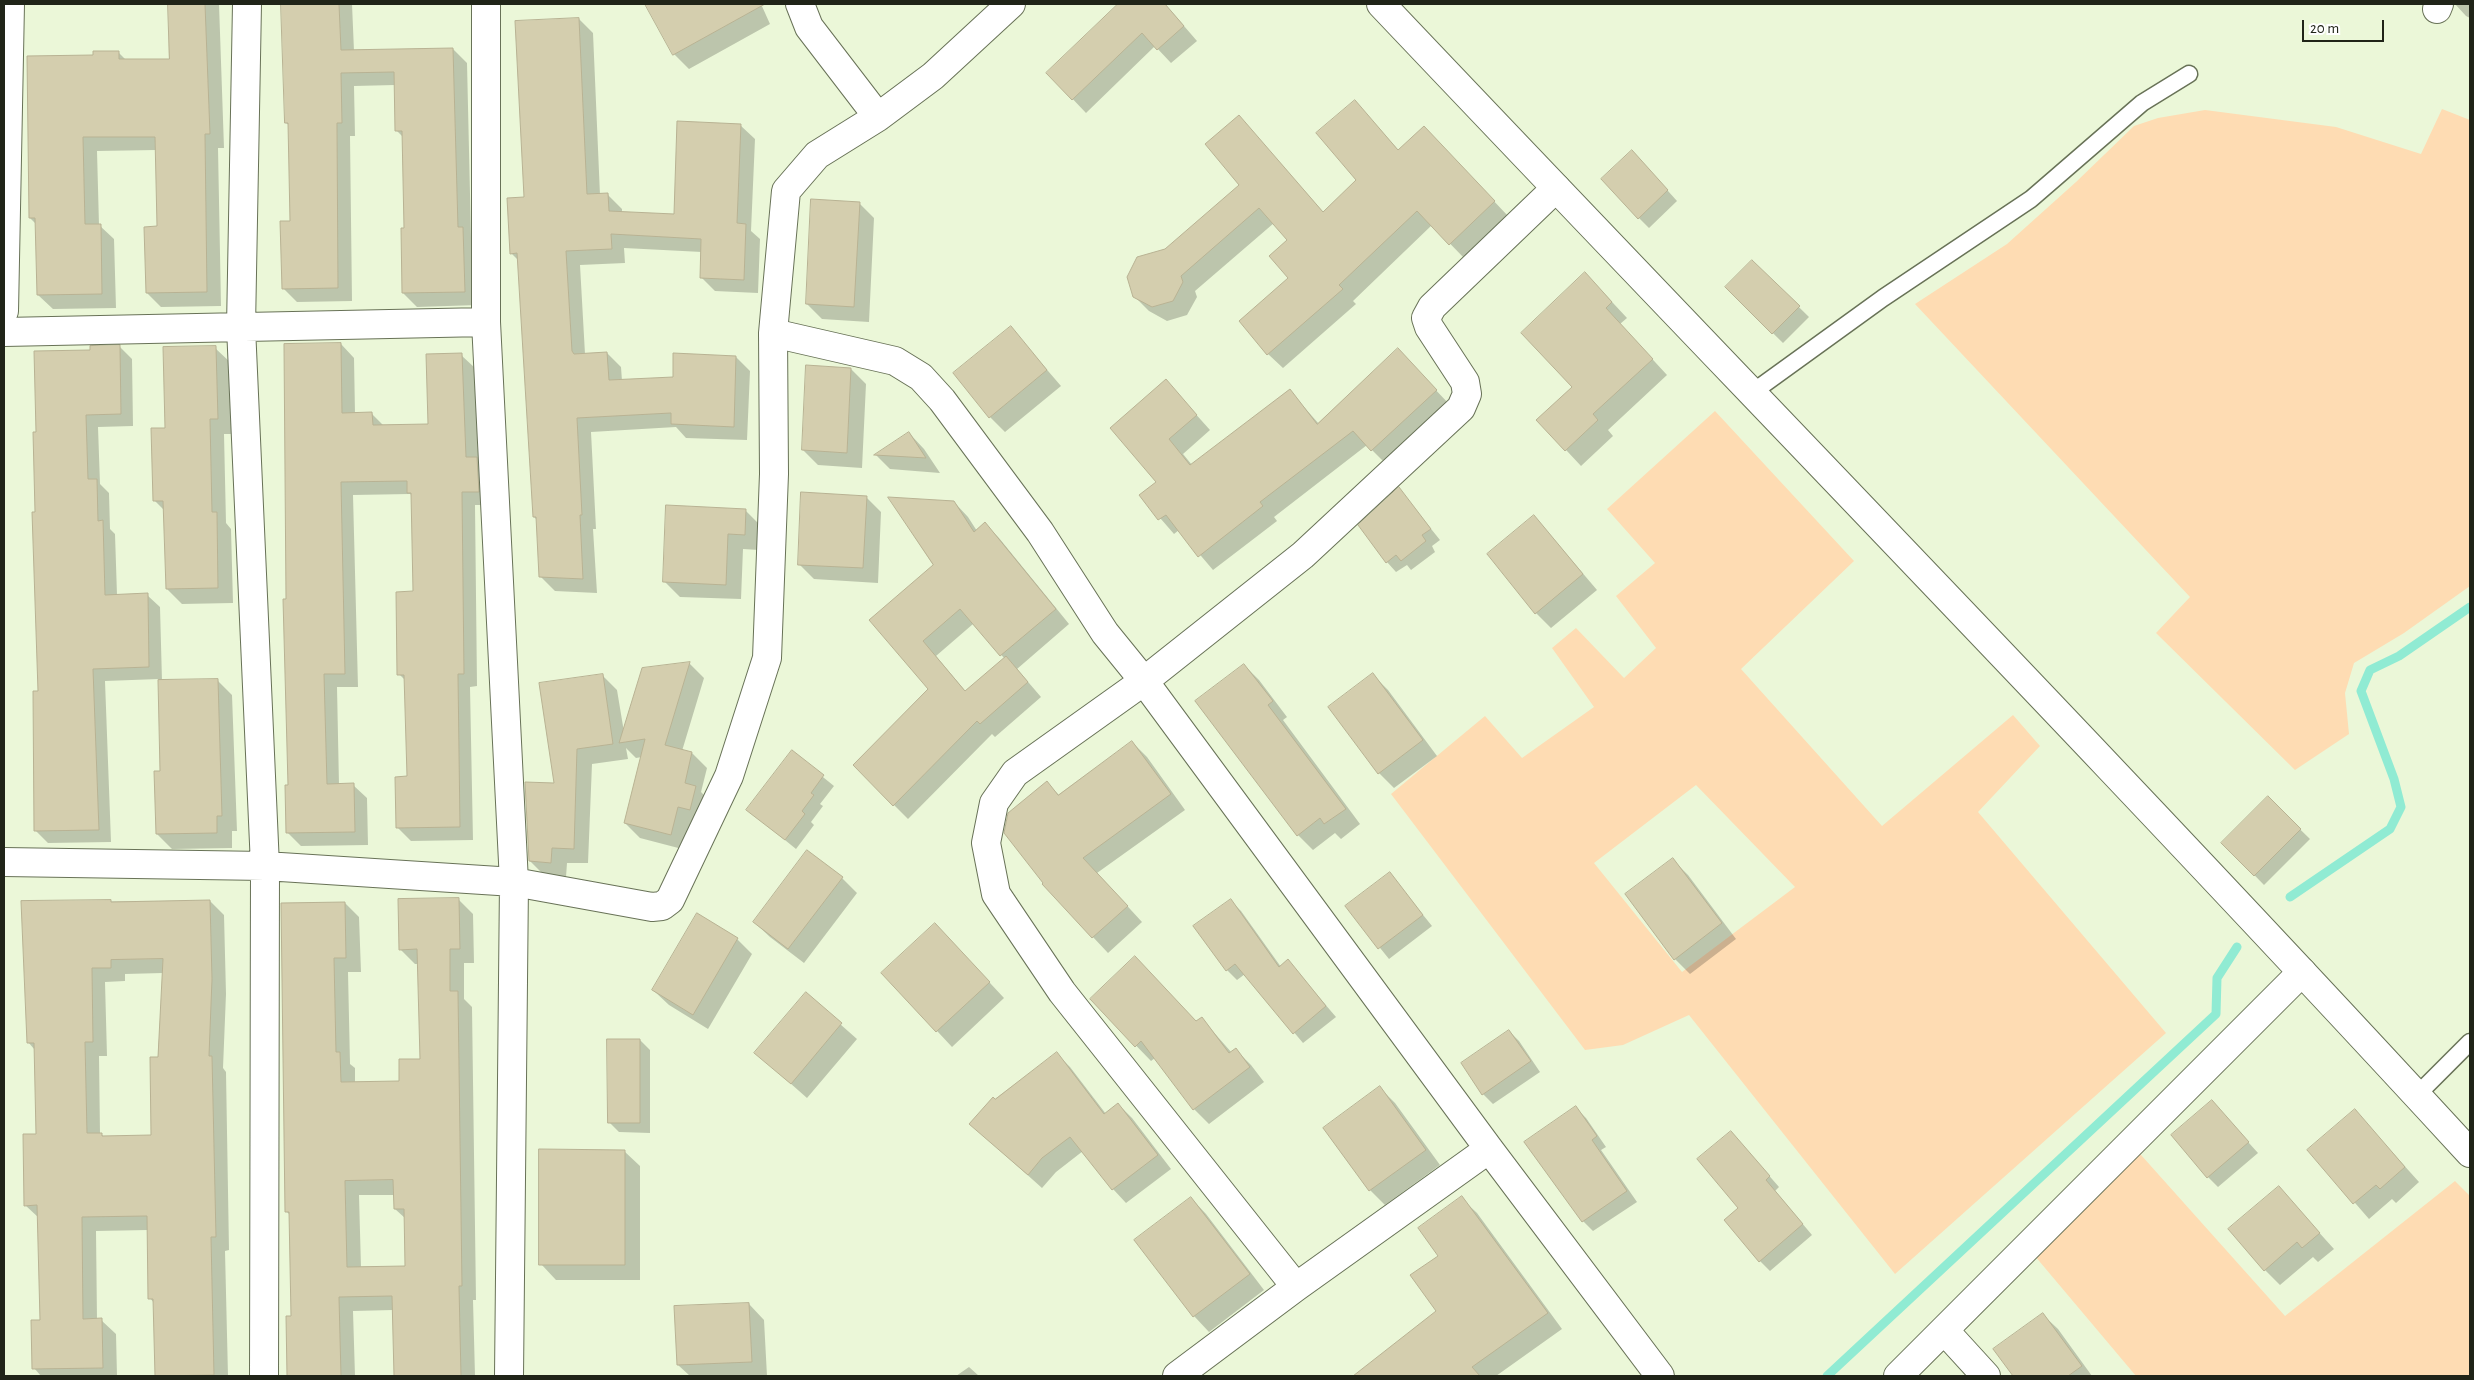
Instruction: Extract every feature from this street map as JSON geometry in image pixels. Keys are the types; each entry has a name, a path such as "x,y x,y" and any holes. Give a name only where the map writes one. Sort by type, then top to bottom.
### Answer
{"street":[{"path":"4,310 10,4"},
{"path":"247,4 241,327 264,866 264,1376"},
{"path":"486,4 486,322 514,882 510,1376"},
{"path":"800,4 810,27 878,117"},
{"path":"4,862 264,866 514,882 652,907 662,906 670,900 729,776 767,658 774,474 773,333 786,191 817,155 878,117 933,76 1011,4"},
{"path":"1381,4 1753,392 2302,972 2470,1153"},
{"path":"1296,1287 1062,992 996,894 986,843 994,803 1015,773 1144,681 1303,556 1462,408 1467,394 1465,382 1429,327 1426,318 1432,307 1556,188"},
{"path":"4,332 486,322"},
{"path":"773,333 895,361 921,377 942,400 1040,532 1105,633 1144,681 1488,1149 1660,1376"},
{"path":"1898,1376 2302,972"},
{"path":"1177,1376 1296,1287 1488,1149"},
{"path":"1944,1330 1986,1376"}],"lane":[{"path":"1753,392 1883,298 2031,199 2142,103 2189,74"},
{"path":"2417,1096 2470,1042"}],"shaded area":[{"path":"2442,109 2470,120 2470,586 2404,633 2354,663 2345,693 2349,734 2295,770 2156,633 2190,597 1915,304 2007,244 2076,182 2134,126 2158,118 2205,110 2336,127 2421,154"},
{"path":"1715,411 1854,561 1741,669 1882,826 2013,715 2040,746 1978,812 2166,1033 1895,1274 1689,1015 1623,1045 1585,1050 1391,794 1485,716 1522,758 1594,707 1552,648 1576,628 1624,678 1656,648 1616,596 1655,563 1607,509","holes":["1696,785 1795,887 1682,972 1594,863"]},
{"path":"2133,1146 2285,1316 2455,1181 2470,1196 2470,1376 2136,1376 2029,1249"}],"building":[{"path":"168,4 205,4 210,134 205,134 207,292 146,293 144,227 157,226 155,137 83,137 85,224 101,224 102,294 37,295 35,218 29,218 27,56 93,55 93,51 119,51 119,59 169,59"},
{"path":"281,4 339,4 341,50 453,48 458,227 463,227 465,292 402,293 401,228 404,228 402,131 395,131 394,72 341,73 342,123 337,123 338,288 282,289 280,221 290,221 288,123 285,123"},
{"path":"645,4 765,4 673,55"},
{"path":"1118,4 1165,4 1184,26 1157,50 1142,33 1072,100 1046,73"},
{"path":"579,18 587,194 608,193 609,211 674,214 677,121 741,124 737,223 746,224 744,280 700,278 701,239 611,234 612,249 566,251 572,351 574,354 607,352 609,380 673,377 673,353 736,356 734,427 671,424 671,413 577,418 583,579 539,577 536,517 533,517 517,253 510,254 507,198 524,197 515,21"},
{"path":"1355,100 1398,150 1424,126 1495,201 1449,245 1417,211 1339,285 1343,289 1267,355 1239,321 1288,278 1269,256 1287,240 1259,208 1181,276 1183,282 1173,301 1152,307 1133,297 1127,277 1137,257 1165,249 1239,185 1205,144 1239,115 1323,212 1356,180 1316,133"},
{"path":"1632,150 1668,190 1638,219 1601,179"},
{"path":"811,199 860,202 854,307 806,304"},
{"path":"1752,260 1800,306 1772,334 1725,287"},
{"path":"1585,272 1612,302 1606,308 1653,359 1593,414 1598,420 1565,451 1536,420 1572,387 1521,333"},
{"path":"1011,326 1047,370 989,418 953,373"},
{"path":"341,343 342,413 372,412 373,425 428,424 426,354 462,353 466,457 477,457 479,492 462,492 464,674 458,674 460,827 396,828 395,777 407,776 404,675 397,675 396,592 413,591 411,493 407,493 407,481 341,482 345,674 324,674 327,784 354,783 355,832 286,833 285,785 288,785 283,599 286,599 284,344"},
{"path":"120,345 121,414 86,415 88,479 97,479 98,521 103,520 105,595 148,593 149,667 93,669 99,830 34,831 33,691 38,691 32,512 35,512 33,432 36,432 34,351 90,350 90,346"},
{"path":"216,346 218,419 210,419 212,512 217,512 218,588 166,589 163,501 153,501 151,428 165,428 163,347"},
{"path":"1398,348 1437,390 1371,451 1353,431 1260,502 1263,506 1198,557 1166,515 1158,520 1139,495 1156,482 1110,428 1166,379 1197,415 1169,439 1190,465 1290,389 1317,424"},
{"path":"806,365 851,368 847,453 802,450"},
{"path":"909,432 926,458 874,455"},
{"path":"1399,487 1431,529 1422,535 1426,541 1401,561 1396,555 1386,563 1358,525"},
{"path":"801,492 867,496 863,568 798,565"},
{"path":"888,497 954,501 974,532 985,522 1056,609 1000,656 960,609 923,641 965,691 1006,656 1028,682 980,724 977,721 893,806 853,765 928,689 869,620 933,565"},
{"path":"666,505 746,509 745,535 728,534 726,585 663,582"},
{"path":"1534,515 1583,574 1535,614 1487,554"},
{"path":"690,662 665,745 692,752 685,783 696,786 690,810 678,807 671,835 624,823 645,739 619,743 642,668"},
{"path":"1244,664 1273,701 1268,705 1346,809 1324,824 1320,818 1297,836 1195,701"},
{"path":"1373,673 1423,740 1378,774 1328,707"},
{"path":"603,674 613,744 577,749 574,849 552,848 551,863 529,861 525,782 554,783 539,683"},
{"path":"218,679 222,816 217,816 217,833 156,834 154,771 160,771 158,680"},
{"path":"1132,741 1171,794 1083,858 1128,906 1092,938 1042,884 1004,833 1008,813 1047,781 1058,795"},
{"path":"792,750 824,775 811,793 814,795 802,811 805,814 785,840 746,810"},
{"path":"2268,796 2301,829 2254,876 2221,843"},
{"path":"807,850 843,877 788,949 753,922"},
{"path":"1673,858 1722,923 1674,960 1625,894"},
{"path":"1390,872 1423,915 1378,949 1345,906"},
{"path":"459,898 460,949 450,949 450,991 458,991 462,1286 459,1286 461,1376 394,1376 392,1296 339,1297 341,1376 287,1376 286,1316 291,1316 289,1212 285,1212 281,903 345,902 346,958 334,958 336,1052 340,1052 341,1082 399,1081 399,1059 420,1059 417,949 399,950 398,899","holes":["393,1180 394,1209 404,1209 405,1266 347,1267 345,1181"]},
{"path":"1231,899 1279,967 1288,959 1326,1006 1293,1034 1235,964 1226,971 1193,926"},
{"path":"210,900 212,979 209,1056 212,1056 216,1237 211,1237 214,1375 155,1376 153,1299 148,1299 147,1216 82,1217 83,1319 102,1318 103,1368 32,1369 31,1320 40,1320 37,1205 24,1206 23,1134 36,1134 34,1043 27,1043 21,901","holes":["163,959 158,1057 150,1057 151,1135 102,1136 102,1133 87,1133 85,1042 93,1042 92,968 111,968 111,960"]},
{"path":"697,913 738,938 693,1015 652,990"},
{"path":"935,923 990,982 936,1032 881,973"},
{"path":"1135,956 1196,1021 1202,1017 1229,1053 1236,1048 1250,1067 1193,1110 1141,1041 1135,1047 1090,999"},
{"path":"806,992 842,1023 791,1084 754,1053"},
{"path":"1509,1030 1531,1061 1482,1095 1461,1063"},
{"path":"607,1039 640,1039 640,1123 608,1123"},
{"path":"1057,1052 1104,1114 1118,1103 1158,1155 1112,1190 1070,1137 1042,1158 1028,1175 969,1124 993,1097 995,1099"},
{"path":"1380,1086 1426,1150 1369,1191 1323,1128"},
{"path":"2212,1100 2249,1142 2207,1178 2171,1135"},
{"path":"1576,1106 1597,1136 1592,1140 1627,1191 1582,1222 1524,1142"},
{"path":"2355,1109 2405,1167 2380,1189 2376,1185 2353,1204 2307,1150"},
{"path":"1731,1131 1770,1176 1766,1180 1803,1224 1759,1262 1724,1220 1738,1208 1697,1159"},
{"path":"539,1149 625,1150 625,1265 539,1265"},
{"path":"2279,1186 2320,1233 2302,1248 2297,1242 2264,1271 2228,1229"},
{"path":"1462,1196 1548,1313 1472,1367 1480,1376 1353,1376 1436,1311 1410,1275 1438,1256 1418,1228"},
{"path":"1191,1197 1250,1274 1193,1317 1134,1240"},
{"path":"749,1303 752,1362 677,1365 674,1306"},
{"path":"2043,1313 2082,1366 2068,1376 2013,1376 1993,1349"}],"waterway":[{"path":"2290,897 2390,829 2401,807 2394,779 2361,691 2370,670 2399,656 2470,607"},
{"path":"1827,1376 2216,1014 2217,978 2237,947"}]}
